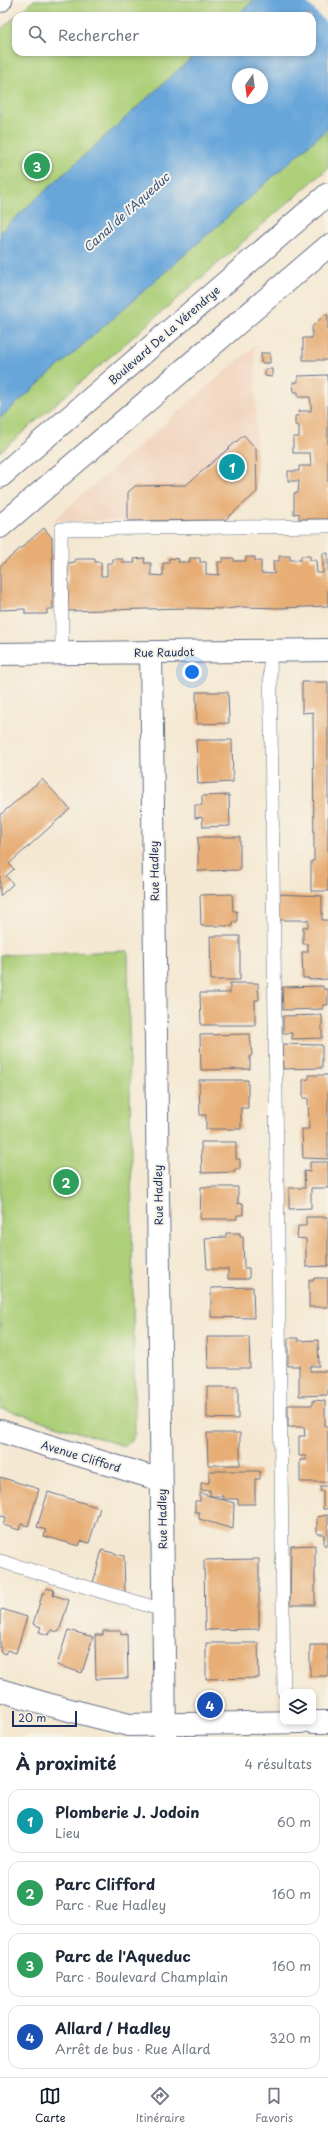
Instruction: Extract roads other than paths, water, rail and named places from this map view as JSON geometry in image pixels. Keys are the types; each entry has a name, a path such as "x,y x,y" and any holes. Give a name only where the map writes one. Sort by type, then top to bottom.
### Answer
{"street":[{"name":"Boulevard De La Vérendrye","path":"0,477 328,194"},
{"path":"0,528 328,246"},
{"name":"Rue Raudot","path":"0,654 328,650"},
{"name":"Rue Hadley","path":"151,652 165,1730"},
{"name":"Avenue Clifford","path":"0,1431 162,1480"},
{"path":"0,1690 64,1709 129,1725 165,1730 280,1722"},
{"path":"316,1722 328,1722"}],"lane":[{"path":"62,653 61,529 328,526"},
{"path":"270,650 284,1689"},
{"path":"0,1561 163,1610"},
{"path":"284,1725 284,1737"}],"water":[{"name":"Canal de l'Aqueduc","path":"254,0 328,0 328,128 0,418 0,232 194,56 316,56 316,12 241,12"}],"place":[{"name":"Parc de l'Aqueduc","path":"37,166"},
{"name":"Plomberie J. Jodoin","path":"232,467"},
{"name":"Parc Clifford","path":"66,1182"},
{"name":"Allard / Hadley","path":"210,1705"}]}
